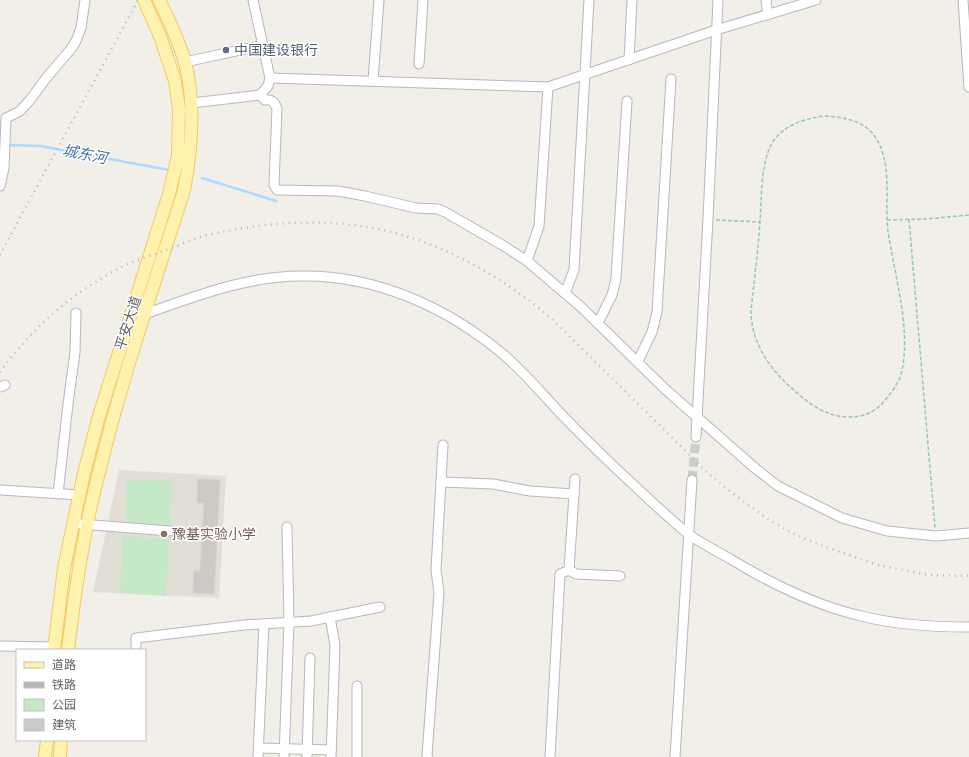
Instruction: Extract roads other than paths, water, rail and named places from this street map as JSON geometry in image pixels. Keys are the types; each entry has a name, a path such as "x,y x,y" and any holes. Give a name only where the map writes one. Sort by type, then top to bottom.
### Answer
{"main road":[{"name":"平安大道","path":"54,649 61,587 73,523 98,416 169,194 178,156 179,109 175,81 162,42 144,0"},
{"name":"平安大道","path":"68,649 86,526 109,432 184,190 190,157 192,103 185,62 180,46 159,0"},
{"path":"45,757 47,741"},
{"path":"60,757 61,741"}],"street":[{"path":"0,186 3,173 6,118 20,112 76,41 81,28 85,0"},
{"path":"192,103 260,95 268,86 270,78 253,0"},
{"path":"373,81 379,0"},
{"path":"419,64 423,0"},
{"path":"565,294 574,270 589,0"},
{"path":"629,60 632,0"},
{"path":"696,437 718,0"},
{"path":"766,0 768,15"},
{"path":"963,0 969,87"},
{"path":"270,78 548,87 716,30 811,1"},
{"path":"185,62 263,46"},
{"path":"638,361 652,332 657,312 671,79"},
{"path":"527,261 539,226 548,87"},
{"path":"260,95 265,100 273,101 277,108 274,185 277,190 338,191 416,208 438,209 527,261 581,306 666,389 696,416 756,469 778,486 842,518 887,531 936,536 969,532"},
{"path":"598,323 612,295 616,279 627,101"},
{"path":"145,314 202,294 242,283 268,278 302,276 344,279 361,282 426,304 461,323 506,356 599,452 688,534 762,578 830,608 860,616 905,624 936,627 969,627"},
{"path":"58,494 75,352 76,312"},
{"path":"428,757 439,593 436,570 443,445"},
{"path":"570,570 575,479"},
{"path":"675,757 692,480"},
{"path":"441,482 493,484 530,491 574,494"},
{"path":"0,490 79,495"},
{"path":"73,523 86,526 170,531"},
{"path":"285,753 289,622 287,527"},
{"path":"570,570 576,574 620,576"},
{"path":"550,757 560,574 570,570"},
{"path":"136,646 136,638 244,625 311,621 380,607"},
{"path":"264,624 258,752 331,754 335,645 330,617"},
{"path":"0,646 54,649"},
{"path":"307,753 310,658"},
{"path":"357,686 357,757"}],"waterway":[{"name":"城东河","path":"7,145 40,146 169,170"},
{"name":"城东河","path":"202,178 276,201"}],"tunnel":[{"path":"692,480 696,437"}],"railway":[{"path":"0,255 138,0"},
{"path":"0,372 38,328 70,299 110,273 138,260 207,235 254,226 323,223 368,227 412,238 450,253 486,272 520,294 552,319 709,474 768,519 792,533 820,545 878,565 929,575 969,576"}],"place":[{"name":"中国建设银行","path":"226,50"},
{"name":"豫基实验小学","path":"164,534"}]}
